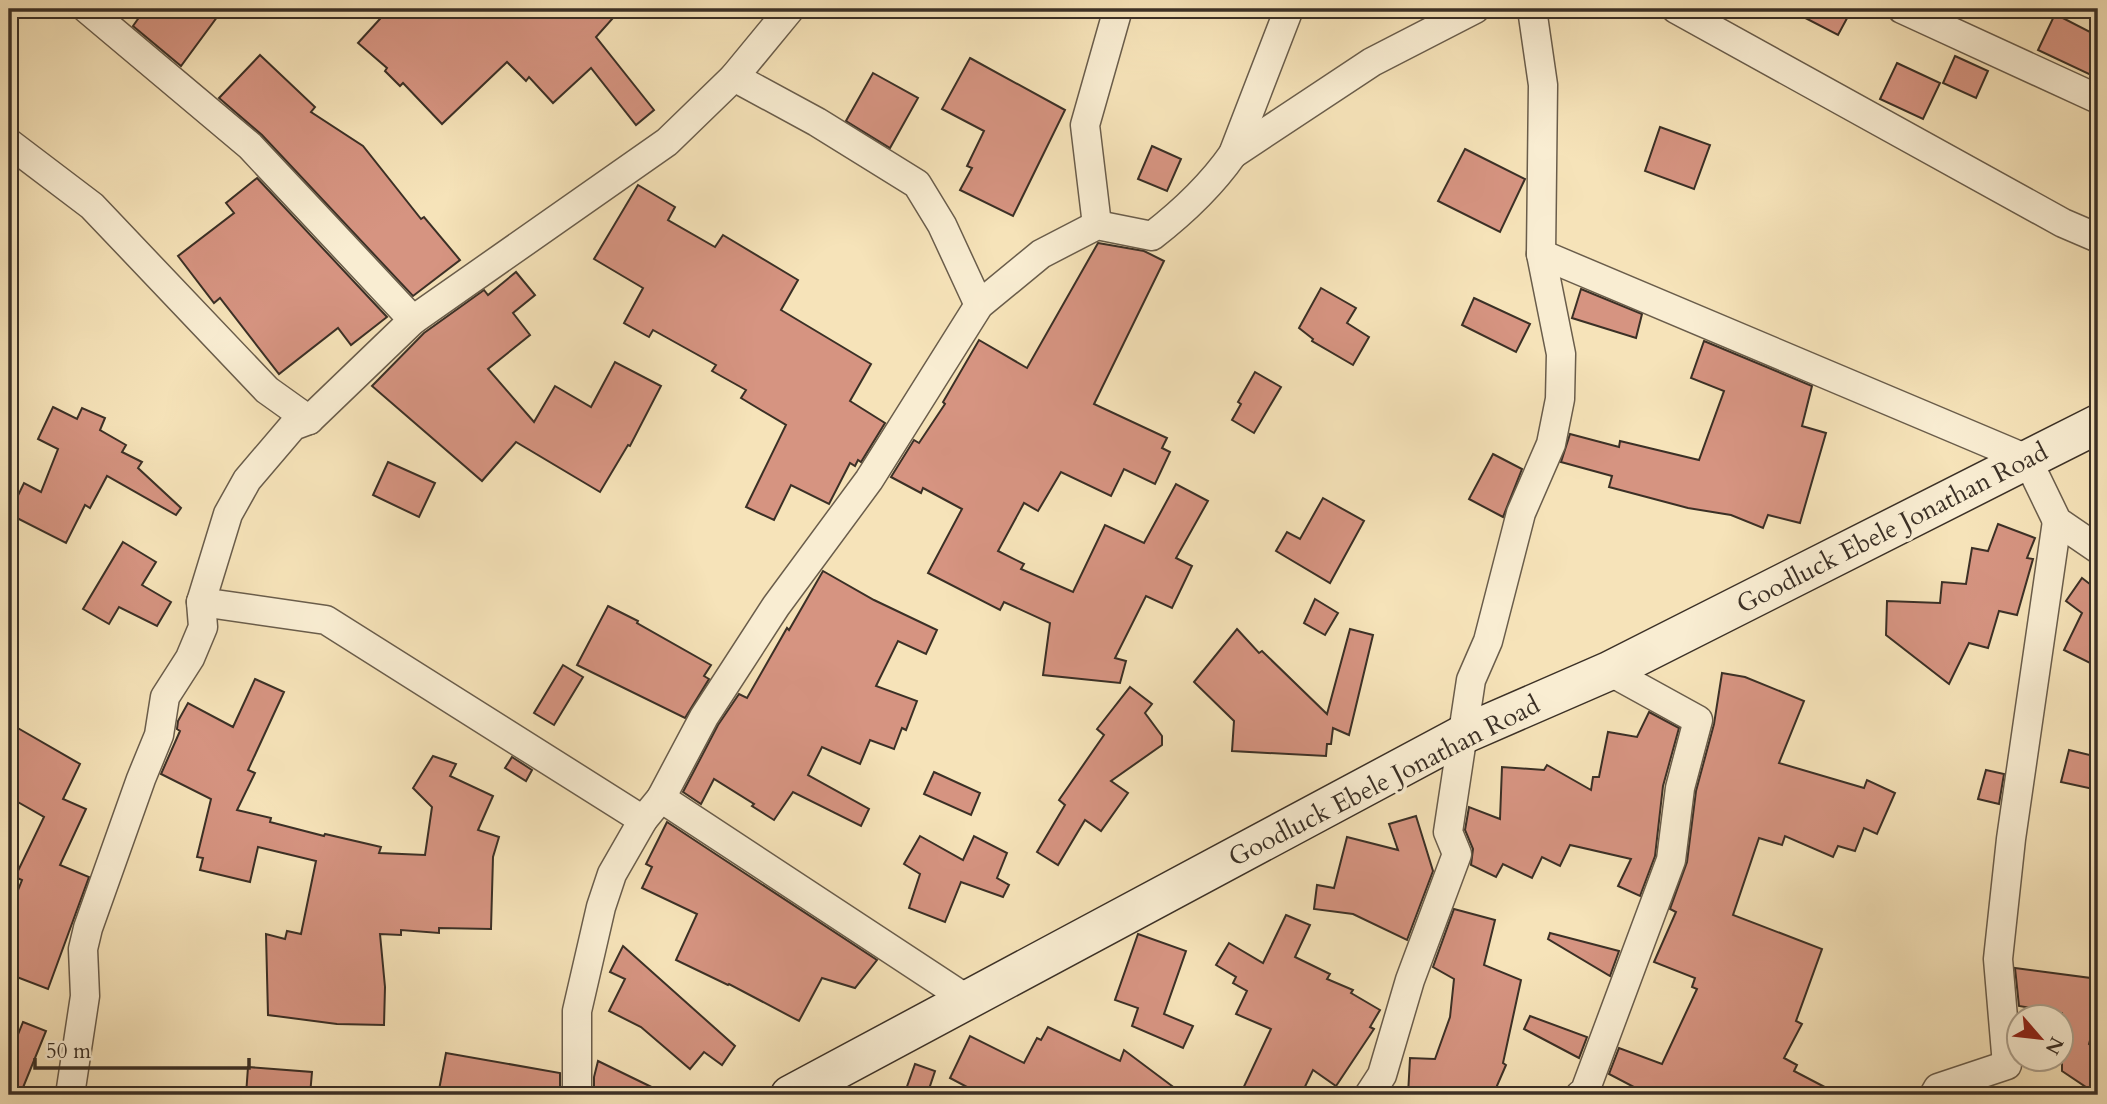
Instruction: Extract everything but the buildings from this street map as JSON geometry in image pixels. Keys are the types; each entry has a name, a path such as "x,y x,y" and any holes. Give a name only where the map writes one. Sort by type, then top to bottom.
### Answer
{"main road":[{"name":"Goodluck Ebele Jonathan Road","path":"790,1095 1462,735 1609,671 2098,424"}],"street":[{"path":"87,9 250,146 413,320"},
{"path":"70,1095 85,996 83,949 88,928 159,735 165,697 190,658 203,627 201,602 228,514 247,480 293,426 309,420 413,320 667,142 734,77 790,9"},
{"path":"1097,225 1085,125 1118,9"},
{"path":"1233,154 1289,9"},
{"path":"577,1095 577,1011 601,907 612,874 643,820 662,797 712,706 776,606 869,480 979,305 1041,254 1097,225 1153,236 1189,207 1233,154 1372,62 1475,9"},
{"path":"1369,1095 1382,1075 1410,980 1457,854 1448,832 1471,680 1488,641 1521,513 1551,444 1560,399 1561,354 1541,254 1542,85 1532,9"},
{"path":"1676,9 2063,223 2098,238"},
{"path":"1902,9 2098,99"},
{"path":"734,77 817,122 917,184 942,225 979,305"},
{"path":"9,143 92,206 267,390 309,420"},
{"path":"1541,254 2027,459 2057,521 2098,549"},
{"path":"1934,1095 1938,1088 2007,1065 1998,959 2011,839 2057,521"},
{"path":"201,602 326,620 643,820"},
{"path":"1586,1094 1671,860 1680,788 1698,720 1609,671"},
{"path":"662,797 968,1000"}]}
